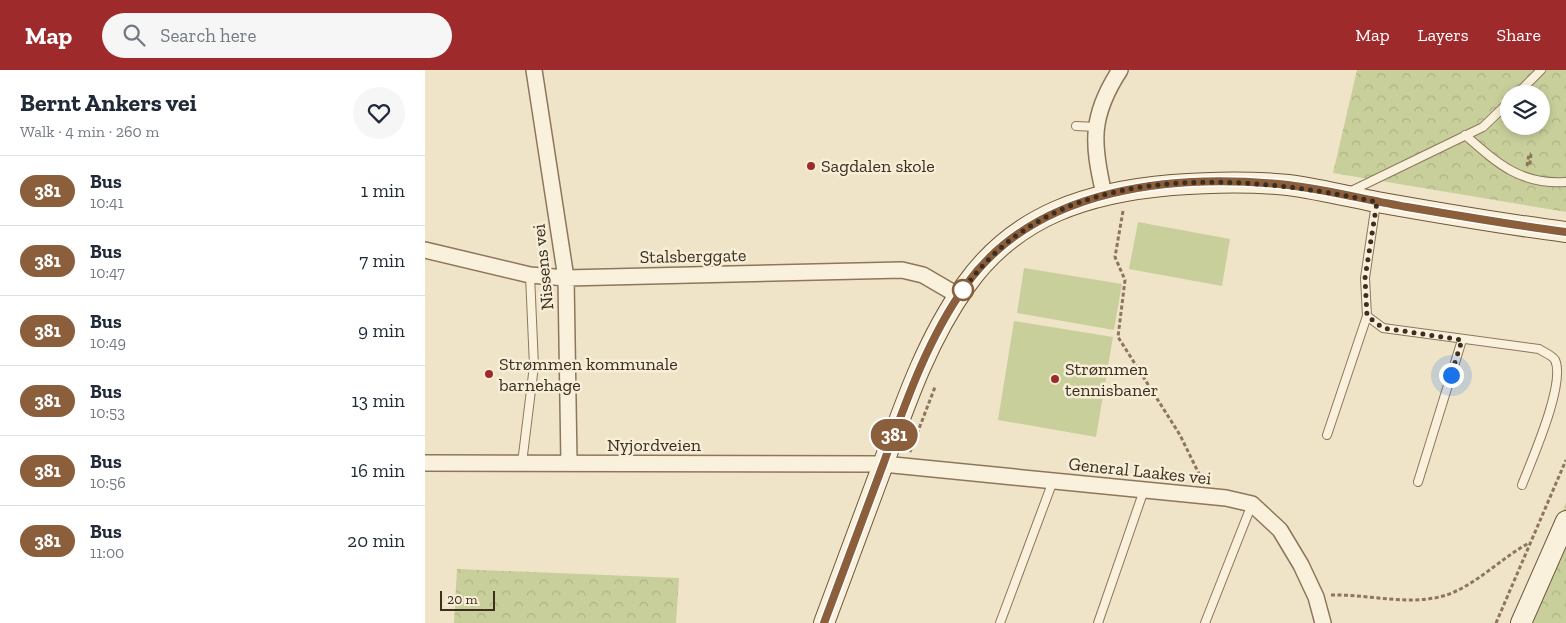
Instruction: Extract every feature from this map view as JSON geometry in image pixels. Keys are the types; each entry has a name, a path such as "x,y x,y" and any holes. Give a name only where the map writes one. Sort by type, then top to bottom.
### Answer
{"street":[{"name":"Nissens vei","path":"534,70 566,278 569,463"},
{"path":"1113,192 1095,157 1096,127 1106,94 1119,70"},
{"path":"823,623 926,354 959,296 987,260 1025,228 1065,207 1113,192 1190,184 1264,183 1566,232"},
{"name":"Stalsberggate","path":"425,250 530,276 566,278 902,270 923,275 959,296"},
{"name":"Nyjordveien","path":"425,462 522,464 883,464"},
{"name":"General Laakes vei","path":"883,464 1210,496 1252,504"},
{"path":"1252,504 1280,530 1301,565 1315,597 1323,623"},
{"path":"1521,623 1566,521"}],"lane":[{"path":"1526,85 1541,70"},
{"path":"1343,195 1483,127 1500,111"},
{"path":"1076,126 1096,127"},
{"path":"1465,136 1500,166 1520,176 1566,182"},
{"path":"1327,436 1367,316 1365,278 1377,202"},
{"path":"522,464 534,366 530,276"},
{"path":"1367,316 1383,328 1539,349 1555,359 1560,373 1557,397 1522,485"},
{"path":"1418,482 1462,340"},
{"path":"1000,623 1053,481"},
{"path":"1098,623 1144,490"},
{"path":"1205,623 1252,504"}],"path":[{"path":"1531,154 1530,163 1534,164"},
{"path":"1113,192 1124,206 1115,257 1125,280 1118,337 1180,435 1210,496"},
{"path":"1496,623 1566,460"},
{"path":"1315,597 1340,595 1418,600 1438,597 1465,586 1529,543"}],"green space":[{"path":"1357,70 1566,70 1566,212 1333,173"},
{"path":"1138,222 1230,239 1222,286 1129,269"},
{"path":"1024,268 1122,284 1114,330 1017,313"},
{"name":"Strømmen tennisbaner","path":"1014,321 1113,337 1096,437 998,420"},
{"path":"1566,502 1566,623 1523,623"},
{"path":"457,569 679,578 676,623 454,623"}],"bus line":[{"name":"381","path":"824,623 913,386 936,333 967,282 987,260 1011,238 1042,218 1085,200 1123,191 1215,182 1264,183 1328,191 1377,202 1566,232"}],"place":[{"name":"Sagdalen skole","path":"811,166"},
{"name":"Strømmen kommunale barnehage","path":"489,374"},
{"name":"Strømmen tennisbaner","path":"1055,379"}],"route":[{"path":"963,290 959,296 967,282 987,260 1025,228 1065,207 1104,194 1215,182 1264,183 1328,191 1377,202 1365,278 1367,316 1383,328 1462,340 1451,375"}]}
